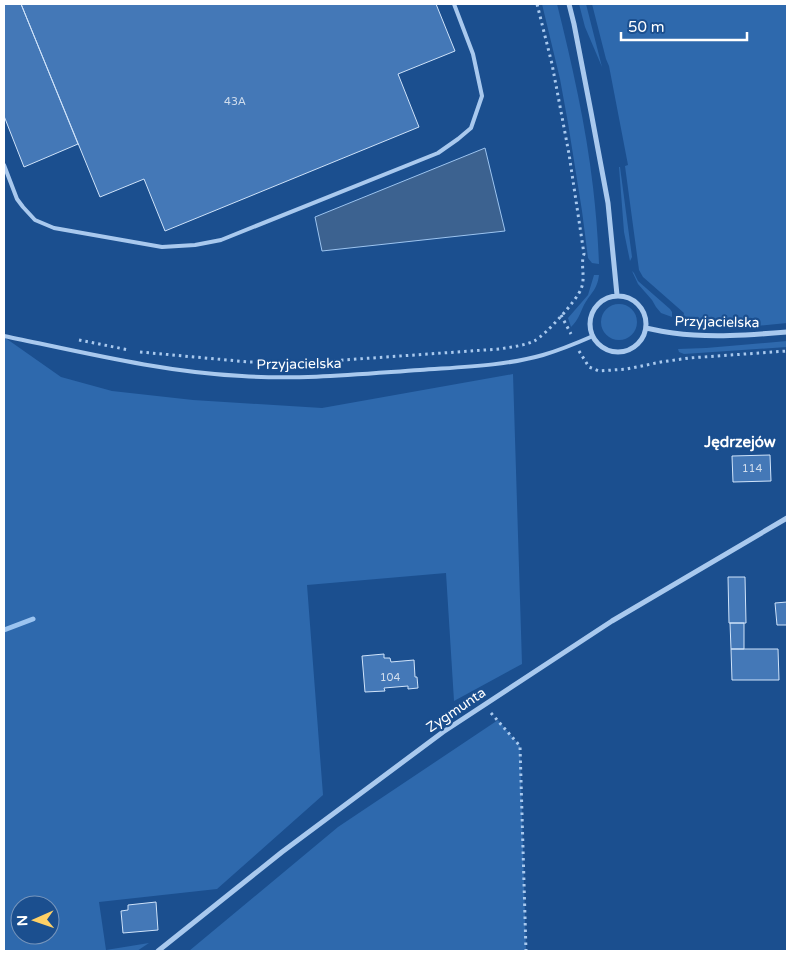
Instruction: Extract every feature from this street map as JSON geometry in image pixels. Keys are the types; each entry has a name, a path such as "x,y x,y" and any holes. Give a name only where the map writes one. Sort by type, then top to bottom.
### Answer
{"street":[{"path":"568,4 574,24 608,203 617,295"},
{"path":"617,295 625,296 633,299 644,312 646,328 639,342 633,347 618,352 603,348 597,342 590,328 590,320 596,306 602,300 617,295"},
{"name":"Przyjacielska","path":"646,328 674,333 717,335 754,335 787,332"},
{"name":"Zygmunta","path":"158,951 305,835 443,732 612,621 787,518"}],"lane":[{"path":"4,166 17,199 35,220 54,228 162,247 195,245 221,240 438,153 471,128 482,96 473,54 454,4"},
{"name":"Przyjacielska","path":"4,336 133,363 202,373 243,376 312,377 512,361 543,355 593,336"}],"path":[{"path":"140,352 248,362 301,363 499,349 522,345 543,335 581,290 584,277 584,254 568,145 552,64 537,4"},
{"path":"75,339 131,350"},
{"path":"582,357 589,367 599,371 627,369 689,358 787,351"},
{"path":"484,704 520,746 526,951"}],"shaded area":[{"path":"542,4 557,4 573,72 590,164 599,264 592,263 588,258 568,123 560,79"},
{"path":"579,4 586,4 602,67 585,27"},
{"path":"592,4 787,4 787,323 756,326 720,326 682,320 684,313 643,277 639,270 625,166 628,165 609,66"},
{"path":"485,148 505,231 322,251 315,217"},
{"path":"619,167 632,257 630,261 624,232"},
{"path":"632,271 638,281 670,309 672,317 661,313 638,284"},
{"path":"594,275 599,275 597,285 571,327 568,318 588,295"},
{"path":"619,304 626,305 632,309 636,315 636,329 632,335 626,339 619,340 612,339 606,335 602,329 601,322 602,315 606,309 612,305"},
{"path":"4,337 61,377 112,391 193,400 322,408 513,374 522,664 454,701 446,573 307,585 323,795 217,889 99,902 106,950 149,943 137,951 4,951"},
{"path":"787,341 787,347 684,354 679,352 678,349 706,348"},
{"path":"498,720 520,746 526,951 189,951 338,827"}],"building":[{"path":"4,4 21,4 78,144 24,167 4,116"},
{"path":"21,4 436,4 455,51 398,74 419,127 165,231 144,179 100,197"},
{"path":"770,455 771,481 733,482 732,456"},
{"path":"728,577 745,577 746,623 729,623"},
{"path":"787,602 787,625 777,625 775,603"},
{"path":"730,623 744,623 744,649 731,649"},
{"path":"731,649 778,649 779,680 732,680"},
{"path":"384,654 384,658 390,658 391,662 414,660 418,688 408,689 408,686 384,688 385,691 365,692 362,656"},
{"path":"156,902 158,930 123,933 121,911 128,910 128,905"}],"waterway":[{"path":"4,630 33,619"}],"district":[{"name":"Jędrzejów","path":"740,442"}]}
